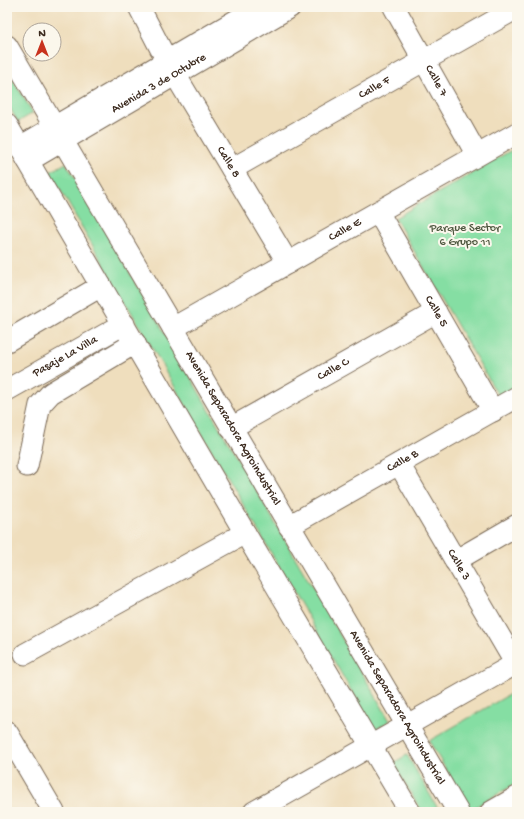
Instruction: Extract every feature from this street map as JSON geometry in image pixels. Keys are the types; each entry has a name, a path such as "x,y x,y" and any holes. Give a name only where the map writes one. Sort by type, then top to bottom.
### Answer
{"street":[{"path":"139,7 171,68"},
{"name":"Avenida 3 de Octubre","path":"171,68 259,7"},
{"name":"Avenida 3 de Octubre","path":"24,154 171,68 290,7"},
{"name":"Calle 7","path":"394,7 478,155"},
{"name":"Calle F","path":"232,169 517,8"},
{"name":"Avenida Separadora Agroindustrial","path":"7,46 458,812"},
{"name":"Calle 8","path":"171,68 288,263"},
{"path":"7,125 410,812"},
{"name":"Calle E","path":"173,328 517,133"},
{"name":"Calle 5","path":"378,212 493,411"},
{"path":"7,341 101,286"},
{"name":"Calle C","path":"231,428 436,312"},
{"name":"Pasaje La Villa","path":"7,390 124,324"},
{"path":"27,466 40,405 51,393 135,343"},
{"name":"Calle B","path":"289,526 517,397"},
{"name":"Calle 3","path":"399,464 517,668"},
{"path":"455,561 517,525"},
{"path":"25,654 245,533"},
{"path":"254,812 375,751 517,668"},
{"path":"7,732 54,812"},
{"path":"491,812 517,797"}],"green space":[{"path":"7,70 33,113 18,122 7,103"},
{"name":"Parque Sector 6 Grupo 11","path":"517,147 517,386 499,397 395,218"},
{"path":"66,163 390,721 374,730 50,172"},
{"path":"517,690 517,783 470,810 429,741"},
{"path":"407,755 440,812 422,812 393,763"}]}
